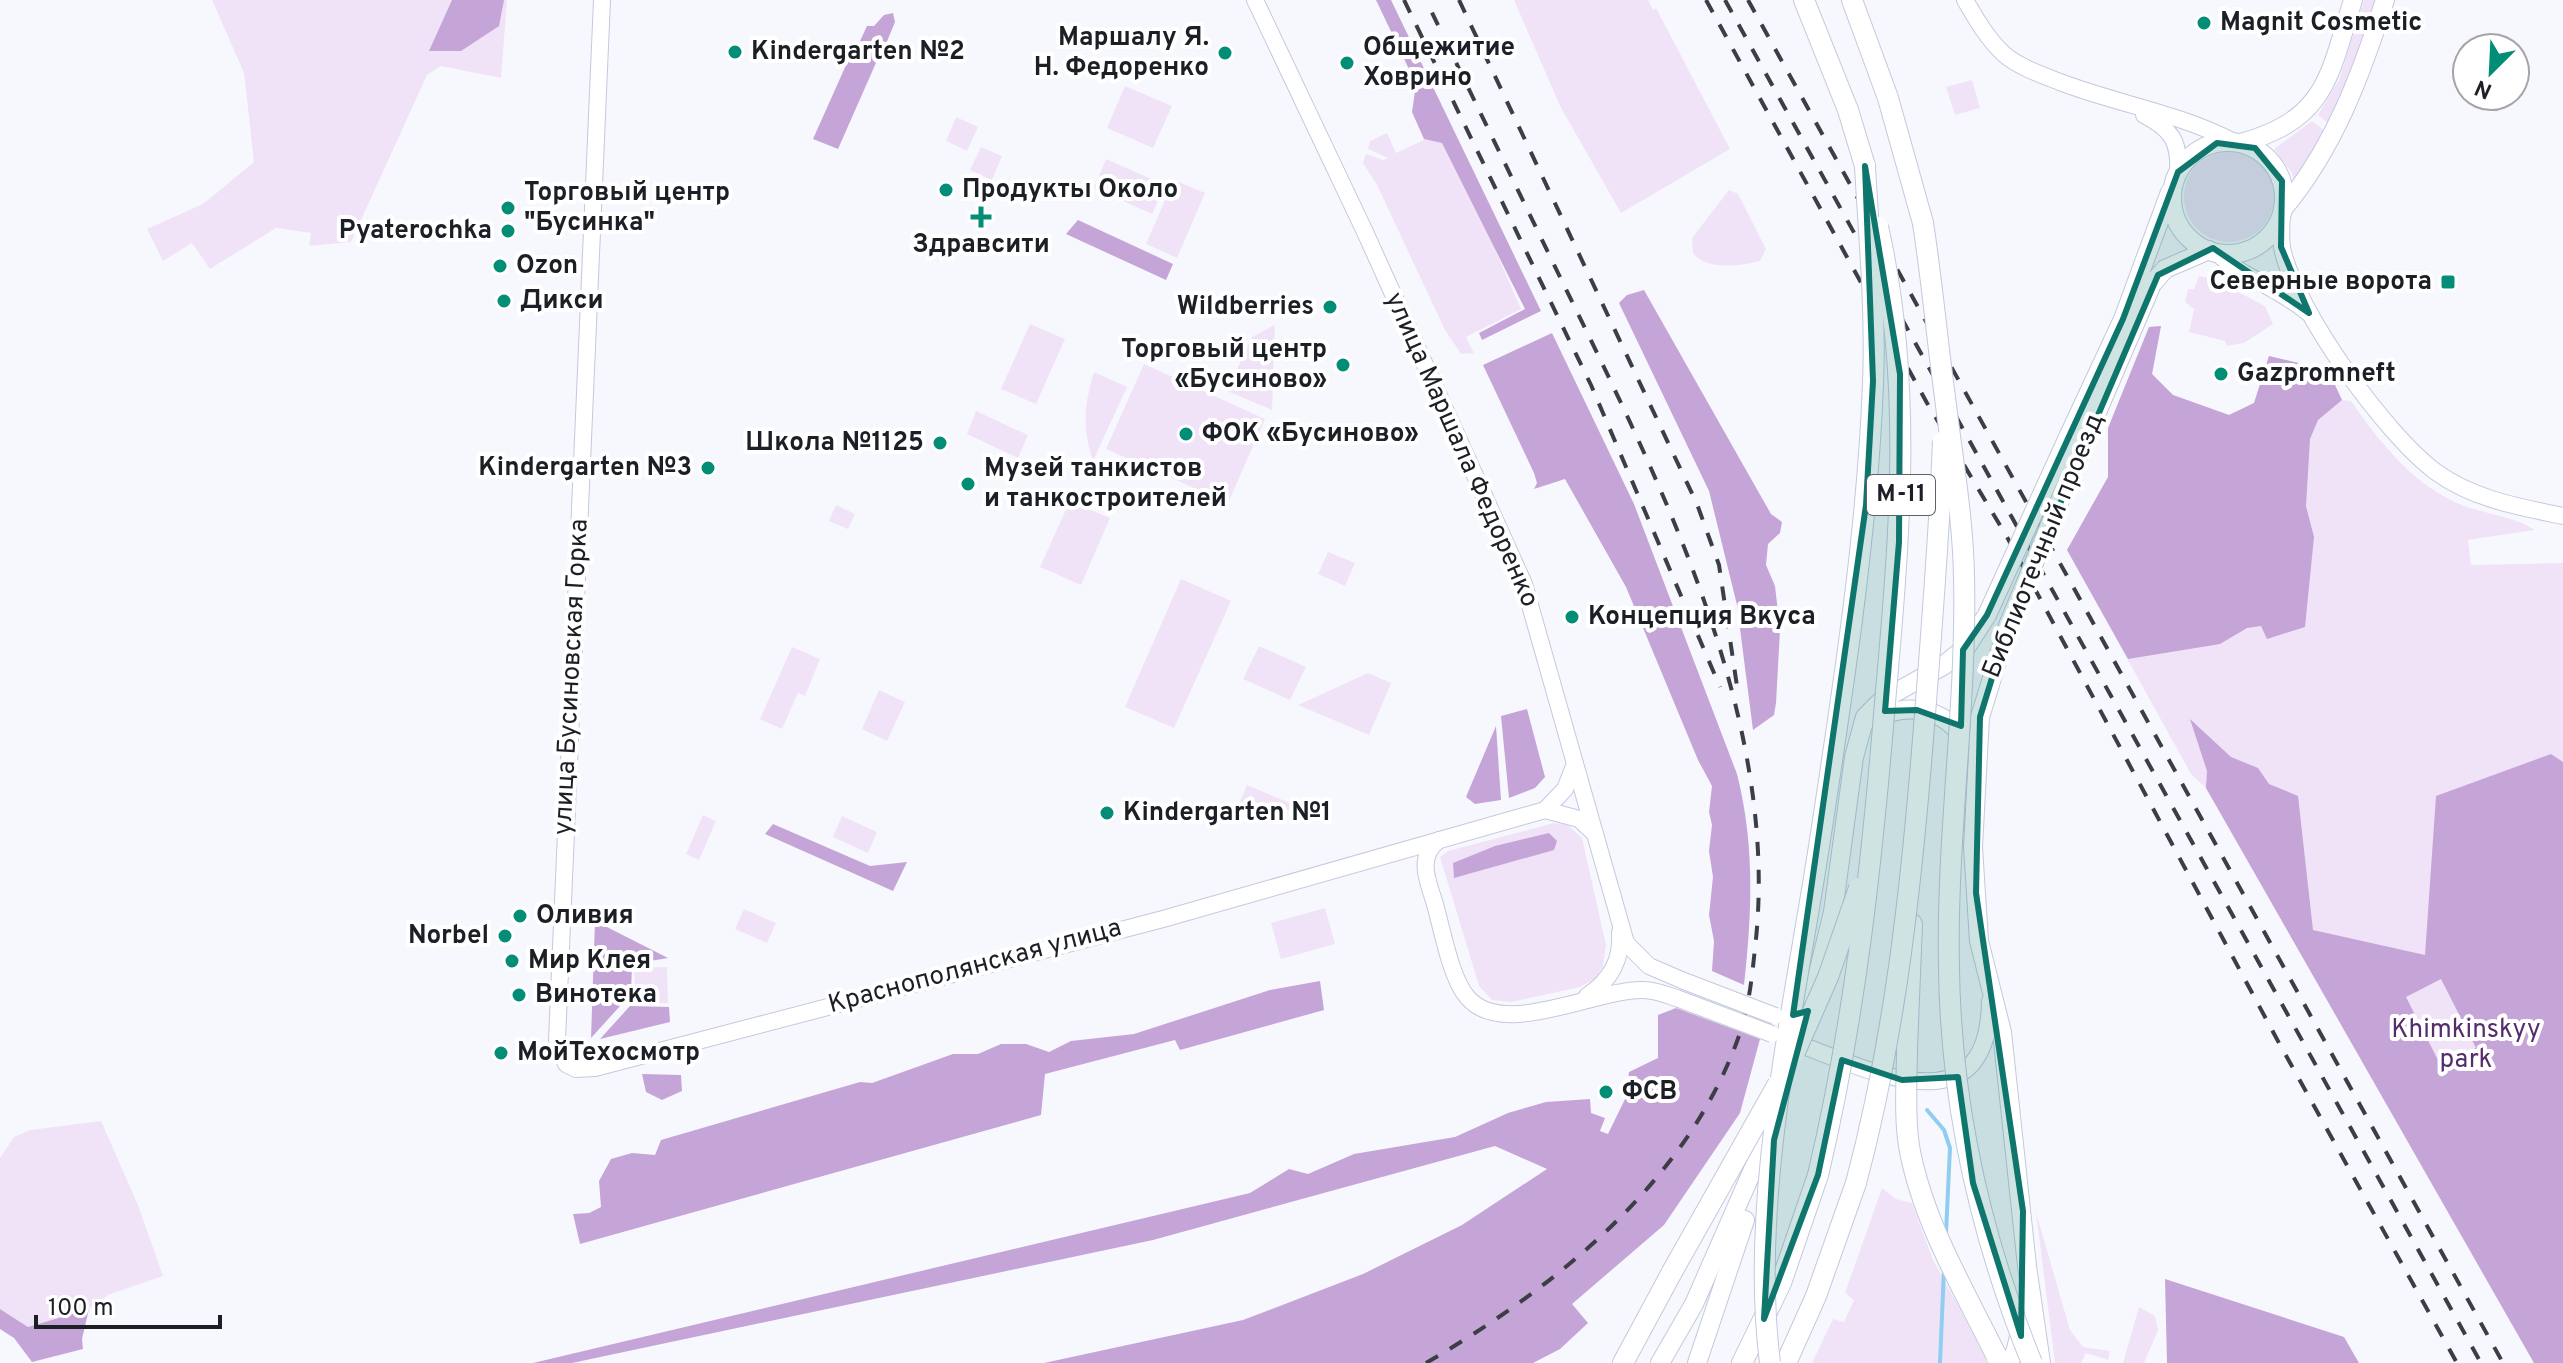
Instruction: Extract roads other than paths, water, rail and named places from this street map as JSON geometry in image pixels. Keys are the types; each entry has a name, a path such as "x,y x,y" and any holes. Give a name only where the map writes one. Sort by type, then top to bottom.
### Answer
{"main road":[{"name":"М-11","path":"1804,0 1848,110 1865,166 1891,300 1900,374 1903,440 1899,542 1875,826"},
{"name":"М-11","path":"1852,0 1888,98 1923,223 1945,398 1939,531 1912,867"},
{"path":"2353,0 2327,77 2309,110 2280,131 2238,143 2201,148 2176,177 2172,196 2178,223 2197,244 2213,251 2251,249 2270,235 2334,133 2369,51 2385,0"},
{"path":"2238,143 2255,148 2276,168 2282,181 2282,212"},
{"path":"1770,1363 1763,1309 1774,1140 1851,636 1866,505 1873,381 1865,166"},
{"name":"Библиотечный проезд","path":"2027,1266 2002,1032 1979,941 1974,805 1980,717 2009,623 2176,177"},
{"name":"Библиотечный проезд","path":"1762,1155 1811,999 1833,912 1857,740 1872,708 1943,666 1967,646 1987,615 2152,284 2165,269 2213,251"},
{"path":"1945,398 1958,476 1964,577 1961,707 1951,848 1949,969 1952,1033 1973,1183 2006,1296 2032,1363"},
{"path":"1857,740 1871,723 1898,711 1917,710 1948,720 1965,745 1974,805"},
{"path":"1742,1363 1781,1283 1818,1175 1842,1065 1875,826"},
{"path":"1623,1363 1798,1046 1850,916 1875,826"},
{"path":"1786,1363 1816,1296 1856,1183 1894,1009 1912,867"},
{"path":"1912,867 1907,1048 1909,1144 1916,1178 1939,1240 2001,1363"},
{"path":"1660,1363 1694,1304 1762,1155"},
{"path":"1697,1363 1752,1197 1762,1155"},
{"path":"2008,1363 2021,1339 2027,1266"},
{"path":"2027,1266 2041,1363"}],"street":[{"name":"улица Бусиновская Горка","path":"566,1064 557,1040 602,0"},
{"name":"улица Маршала Федоренко","path":"1255,0 1370,242 1524,584 1619,926 1636,956 1684,981 1775,1016 1796,1014 1811,999"},
{"path":"1965,0 2006,56 2046,77 2208,129 2238,143"},
{"path":"2122,103 2170,132 2178,145 2176,177"},
{"path":"2282,212 2283,254 2309,313 2385,419 2436,471 2487,497 2563,516"},
{"path":"2213,251 2309,313"},
{"path":"1575,762 1565,789 1545,810 1579,819 1595,834"},
{"name":"Краснополянская улица","path":"566,1064 576,1069 595,1068 1383,857 1545,810"},
{"path":"1440,839 1429,850 1425,872 1458,979 1468,998 1497,1015 1513,1015 1645,990 1679,999 1902,1080 1957,1076 1969,1071 1986,1044 1991,987"},
{"name":"Краснополянская улица","path":"1383,857 1405,856 1417,862 1425,872"},
{"path":"1578,1002 1599,988 1612,974 1620,950 1619,926"}],"waterway":[{"path":"1927,1110 1944,1130 1950,1148 1946,1233"},
{"path":"1940,1363 1944,1269"}],"railway":[{"path":"1404,0 1591,385 1720,687"},
{"path":"1426,0 1598,354 1672,517 1704,602 1731,688 1750,774 1758,861 1755,948 1743,1023 1717,1087 1688,1136 1653,1182 1613,1225 1569,1264 1523,1300 1426,1363"},
{"path":"1459,0 1697,504 1719,565 1738,693"},
{"path":"1706,0 1927,403 2007,537 2279,1043 2457,1363"},
{"path":"1725,0 2481,1363"},
{"path":"1748,0 2503,1363"}],"place":[{"name":"Magnit Cosmetic","path":"2204,23"},
{"name":"Kindergarten №2","path":"735,52"},
{"name":"Маршалу Я. Н. Федоренко","path":"1225,53"},
{"name":"Общежитие Ховрино","path":"1347,63"},
{"name":"Продукты Около","path":"946,190"},
{"name":"Торговый центр \"Бусинка\"","path":"508,208"},
{"name":"Здравсити","path":"981,217"},
{"name":"Pyaterochka","path":"508,231"},
{"name":"Ozon","path":"500,266"},
{"name":"Северные ворота","path":"2448,282"},
{"name":"Дикси","path":"504,301"},
{"name":"Wildberries","path":"1330,307"},
{"name":"Торговый центр «Бусиново»","path":"1343,365"},
{"name":"Gazpromneft","path":"2221,374"},
{"name":"ФОК «Бусиново»","path":"1186,434"},
{"name":"Школа №1125","path":"940,443"},
{"name":"Kindergarten №3","path":"708,468"},
{"name":"Музей танкистов и танкостроителей","path":"968,484"},
{"name":"Концепция Вкуса","path":"1572,617"},
{"name":"Kindergarten №1","path":"1107,813"},
{"name":"Оливия","path":"520,916"},
{"name":"Norbel","path":"505,936"},
{"name":"Мир Клея","path":"512,961"},
{"name":"Винотека","path":"519,995"},
{"name":"МойТехосмотр","path":"501,1053"},
{"name":"ФСВ","path":"1606,1092"}],"park label":[{"name":"Khimkinskyy park","path":"2466,1045"}]}
